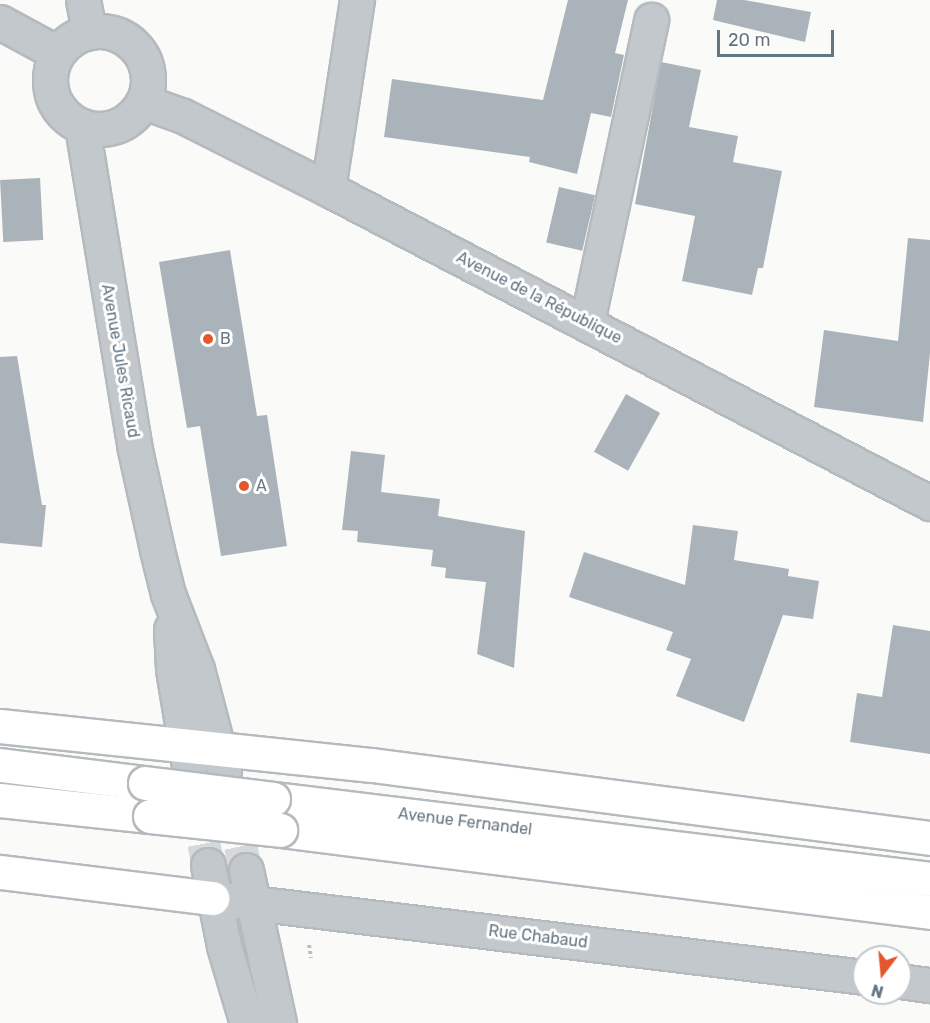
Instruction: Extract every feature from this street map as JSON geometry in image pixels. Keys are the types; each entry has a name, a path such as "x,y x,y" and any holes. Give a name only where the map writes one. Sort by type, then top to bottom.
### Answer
{"main road":[{"path":"0,726 188,757 372,765 930,838"},
{"name":"Avenue Fernandel","path":"0,765 930,879"},
{"name":"Avenue Fernandel","path":"0,800 280,831 930,912"},
{"path":"0,872 212,898"}],"street":[{"path":"328,189 357,0"},
{"path":"86,16 107,31 125,37 139,50 148,66 149,85 144,102 133,117 118,126 82,126 56,104 50,87 51,69 57,53 71,39 86,16"},
{"path":"587,322 651,20"},
{"path":"0,22 57,53"},
{"name":"Avenue de la République","path":"144,102 183,116 930,497"},
{"name":"Avenue Jules Ricaud","path":"82,126 134,445 168,594 197,669 222,760"},
{"name":"Avenue Jules Ricaud","path":"168,594 173,669 188,757"},
{"path":"208,865 212,898 247,1023"},
{"path":"246,870 279,1023"},
{"name":"Rue Chabaud","path":"212,898 852,976"},
{"path":"912,983 930,985"}],"building":[{"path":"568,0 628,0 615,53 624,55 611,117 591,113 577,174 529,162 530,157 384,137 392,79 543,100"},
{"path":"717,0 744,0 811,12 805,42 713,20"},
{"path":"661,62 701,70 689,127 738,136 733,162 782,171 763,268 758,268 752,295 682,281 695,216 635,204"},
{"path":"40,178 43,240 3,242 0,180"},
{"path":"559,187 595,195 582,251 546,243"},
{"path":"908,238 930,240 930,353 923,422 814,407 824,330 898,341"},
{"path":"230,250 257,416 267,415 287,546 221,556 200,426 187,428 159,262"},
{"path":"17,356 42,505 46,505 42,547 0,543 0,357"},
{"path":"626,394 660,413 628,471 594,452"},
{"path":"351,451 385,455 381,492 440,499 438,516 525,531 514,668 477,654 486,582 445,578 446,568 431,566 433,550 357,542 358,531 342,530"},
{"path":"693,525 738,531 734,560 789,569 788,576 819,581 813,619 783,615 744,722 676,696 691,659 666,650 673,632 569,597 584,552 685,585"},
{"path":"893,625 930,631 930,754 850,742 857,693 882,697"}],"tunnel":[{"path":"195,795 208,865"},
{"path":"230,798 246,870"}],"place":[{"name":"B","path":"208,339"},
{"name":"A","path":"244,486"}]}
